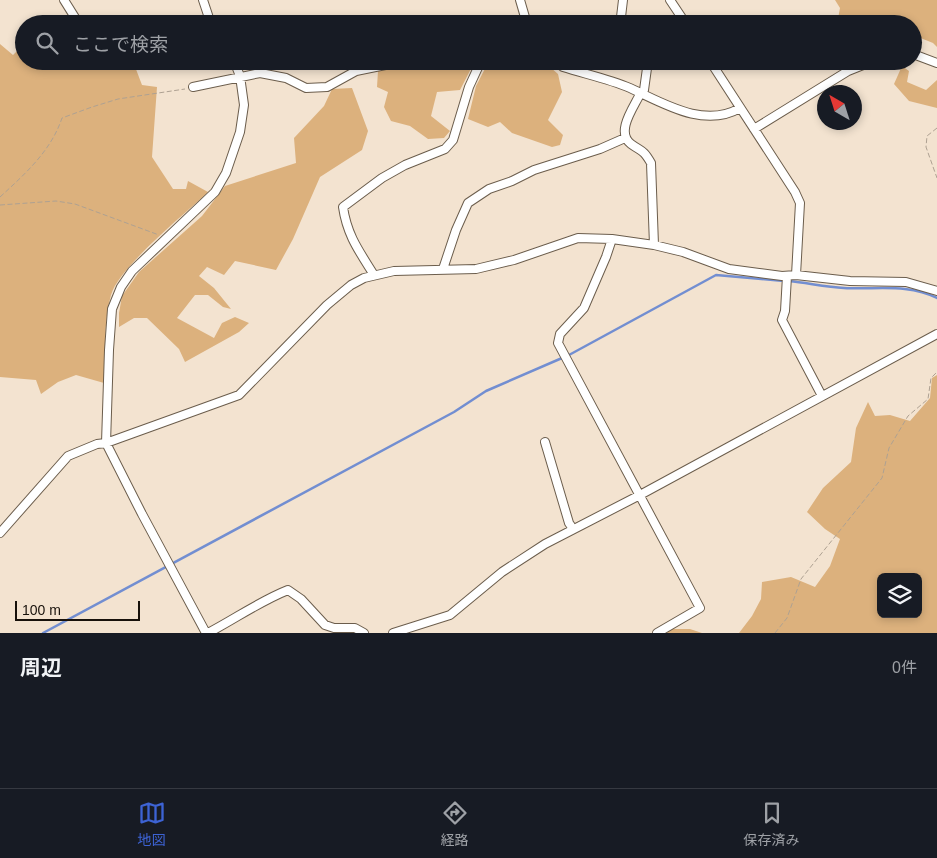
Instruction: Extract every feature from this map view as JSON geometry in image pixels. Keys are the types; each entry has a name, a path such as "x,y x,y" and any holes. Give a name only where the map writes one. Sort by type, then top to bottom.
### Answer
{"street":[{"path":"64,0 74,15"},
{"path":"203,0 207,15"},
{"path":"520,0 524,15"},
{"path":"621,15 623,0"},
{"path":"670,0 680,15"},
{"path":"922,57 937,63"},
{"path":"238,70 244,105 242,123 226,173 215,192 194,214 132,270 121,287 112,309 106,443 142,514 207,633 233,620 266,599 288,590 301,599 325,625 334,628 355,628 364,633"},
{"path":"193,87 260,73 286,78 306,88 327,87 356,72 365,70"},
{"path":"374,275 350,236 343,206 382,178 445,149 453,140 469,87 477,70"},
{"path":"572,70 629,88 695,115 712,116 734,112 740,108"},
{"path":"647,70 644,90 640,94 624,129 625,138 630,144 645,152 651,163 654,245"},
{"path":"716,70 795,192 800,203 796,275"},
{"path":"754,129 850,70"},
{"path":"443,269 456,230 468,203 489,189 512,182 534,170 625,138"},
{"path":"0,533 68,456 97,444 106,443 239,395 327,305 351,285 374,275 394,271 476,269 514,260 578,238 612,239 654,245 683,252 729,269 850,281 906,282 937,291"},
{"path":"612,239 584,308 560,334 558,343 700,608 657,633"},
{"path":"787,276 785,311 782,320 822,396"},
{"path":"393,633 450,615 502,572 545,544 640,495 937,334"},
{"path":"545,442 569,523 573,529"}],"path":[{"path":"0,197 35,164 53,138 62,118 92,106 118,99 193,87"},
{"path":"937,128 927,136 926,147 937,178"},
{"path":"0,205 56,201 75,204 166,238"},
{"path":"775,633 787,618 801,579 882,478 889,448 908,416 928,399 931,378 937,372"}],"shaded area":[{"path":"835,0 937,0 937,47 933,43 922,39 922,15 839,15 840,8"},
{"path":"0,44 13,55 15,53 15,70 136,70 142,85 157,87 152,157 173,189 186,189 188,181 208,192 139,256 117,283 108,305 104,383 76,375 58,382 41,394 36,380 0,377"},
{"path":"470,70 460,90 437,92 431,116 450,131 444,138 428,139 410,126 391,121 384,107 388,92 377,87 378,71"},
{"path":"484,70 553,70 558,74 562,92 548,120 563,135 560,145 552,147 512,133 500,122 488,127 468,119 476,86"},
{"path":"900,70 909,71 907,82 926,90 937,80 937,108 909,101 894,84"},
{"path":"352,88 368,131 362,150 320,177 293,239 276,270 235,261 224,275 207,267 199,276 214,288 231,309 223,307 208,295 195,295 177,318 214,338 222,323 235,317 249,323 239,332 185,362 179,349 147,318 134,318 119,327 122,296 139,272 202,216 225,186 296,163 294,138 324,106 332,89"},
{"path":"937,375 937,633 739,633 752,616 761,599 762,582 791,577 815,587 830,566 840,539 825,529 807,512 823,488 851,462 856,428 868,402 875,416 890,415 910,421 930,398 932,378"},
{"path":"671,629 690,629 702,633 667,633"}],"waterway":[{"path":"43,633 454,412 486,391 569,355 716,275 784,281"},
{"path":"789,281 830,287 915,290 937,298"}]}
